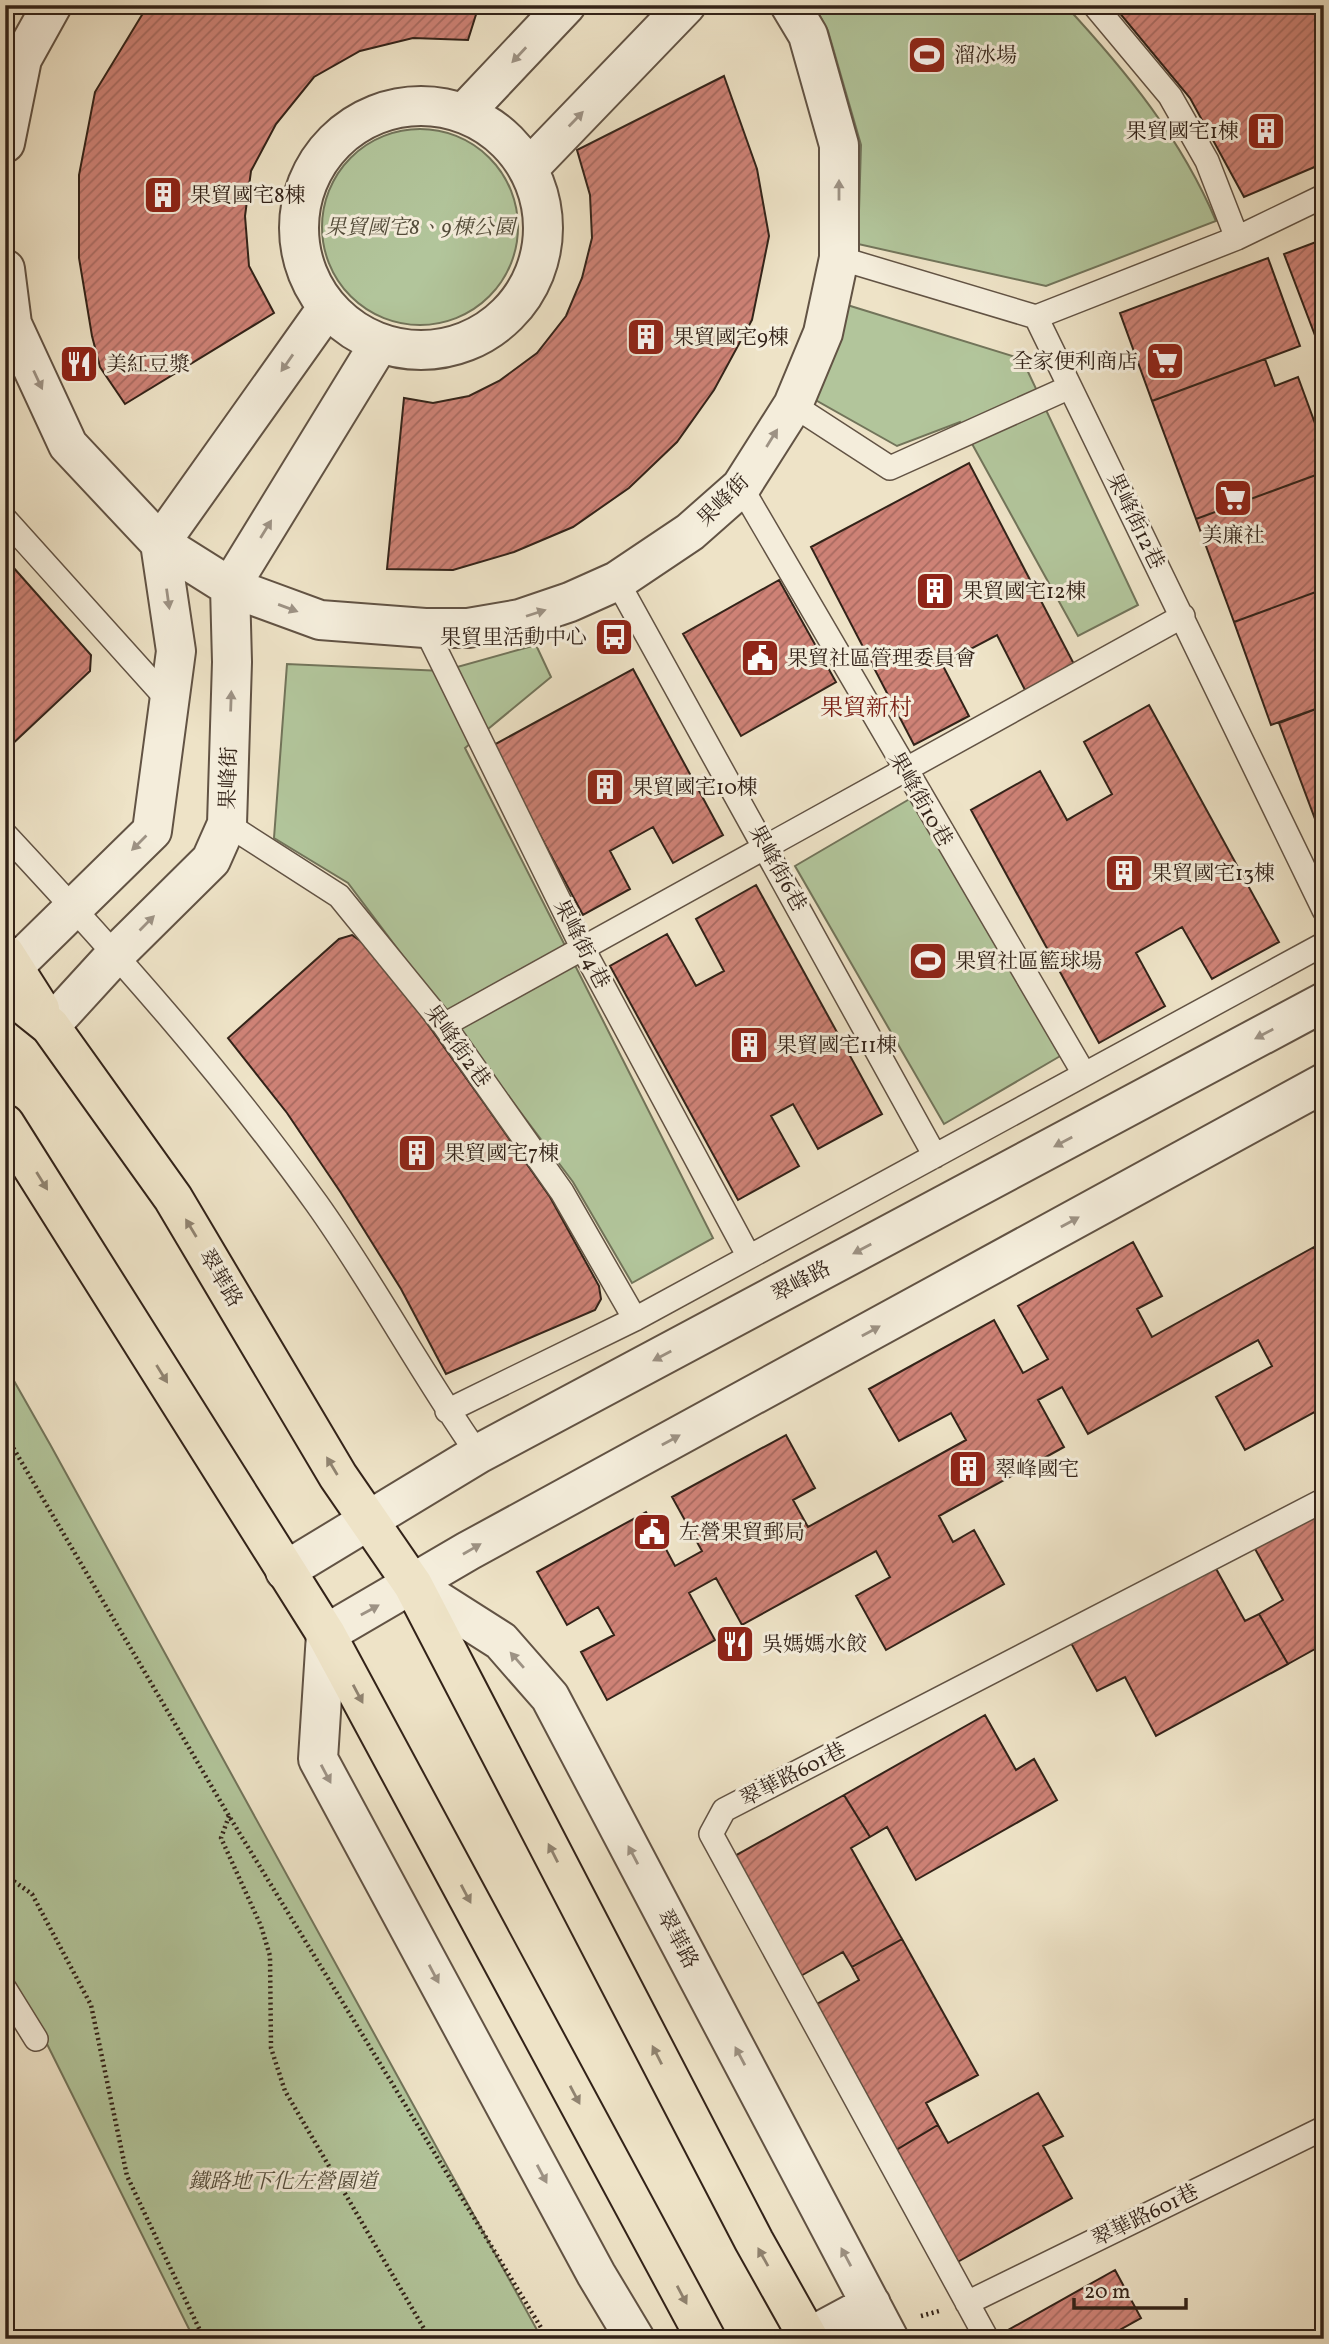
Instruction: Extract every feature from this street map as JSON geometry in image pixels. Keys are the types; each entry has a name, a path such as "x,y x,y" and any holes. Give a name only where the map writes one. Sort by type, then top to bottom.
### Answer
{"main road":[{"name":"翠華路","path":"7,972 50,1026 173,1198 338,1476 372,1521 413,1585 747,2229 808,2338"},
{"path":"6,1127 326,1634 706,2339"}],"street":[{"path":"5,143 14,49 52,5"},
{"path":"464,113 566,5"},
{"path":"528,169 685,5"},
{"name":"果峰街","path":"5,270 12,324 68,445 160,543 230,587 320,620 425,628 468,628 520,619 570,603 617,580 690,532 741,487 793,405 823,333 839,258 839,145 808,35 790,5"},
{"path":"424,105 464,113 490,126 511,145 528,169 542,209 541,251 526,291 499,323 463,344 421,352 379,344 351,330 327,308 307,273 299,234 303,194 321,157 349,129 385,111 424,105"},
{"path":"7,972 152,831 176,652 160,543 327,308"},
{"path":"230,587 379,344"},
{"name":"果峰街","path":"50,1026 115,955 211,860 227,824 232,662 230,587"},
{"name":"翠峰路","path":"285,1571 372,1521 478,1454 1324,1002"},
{"path":"635,2339 596,2274 318,1759 326,1634 468,1551 1324,1083"},
{"name":"翠華路","path":"413,1585 501,1641 550,1697 881,2323"},
{"path":"808,2338 881,2323"}],"lane":[{"path":"1094,5 1170,96 1207,161 1237,239"},
{"path":"839,258 1036,317 1237,239 1324,196"},
{"name":"果峰街12巷","path":"1036,317 1324,910"},
{"path":"793,405 890,468 1070,387"},
{"name":"果峰街10巷","path":"741,487 1083,1072"},
{"path":"5,519 168,700"},
{"name":"果峰街6巷","path":"617,580 768,848 935,1156"},
{"path":"444,1025 1183,616"},
{"name":"果峰街4巷","path":"425,628 582,947 748,1255"},
{"name":"果峰街2巷","path":"227,824 339,896 444,1025 562,1192 635,1319"},
{"path":"5,834 74,908 258,1124 319,1206 447,1410 478,1454"},
{"path":"447,1410 635,1319 748,1255 935,1156 1083,1072 1324,944"},
{"name":"翠華路601巷","path":"987,2339 711,1834 724,1810 1324,1500"},
{"path":"5,1989 36,2039"},
{"name":"翠華路601巷","path":"967,2302 1324,2128"}],"path":[{"path":"5,1434 229,1816 548,2339"},
{"path":"229,1816 221,1838 261,1926 270,1956 271,2048 285,2091 430,2339"},
{"path":"5,1875 32,1894 91,2005 127,2176 204,2339"},
{"path":"881,2323 967,2302"}],"green space":[{"path":"814,5 1065,5 1130,80 1169,134 1216,221 1046,286 858,244 861,145 828,31"},
{"name":"果貿國宅8、9棟公園","path":"420,129 457,137 489,158 510,190 518,227 510,264 489,296 457,317 420,325 383,317 351,296 330,264 322,227 330,190 351,158 383,137"},
{"path":"844,304 1022,359 1138,605 1078,636 960,422 897,446 812,398"},
{"path":"536,645 551,677 465,748 713,1238 632,1283 573,1182 348,883 274,838 287,664 443,671"},
{"name":"果貿社區籃球場","path":"913,797 1062,1055 944,1124 795,866"},
{"name":"鐵路地下化左營園道","path":"5,1365 542,2339 194,2339 46,2042 5,1973"}],"building":[{"name":"果貿國宅8棟","path":"148,5 479,5 468,40 413,38 360,51 314,77 276,124 251,171 245,216 249,266 274,313 125,404 100,367 92,336 79,258 79,175 95,92"},
{"name":"果貿國宅1棟","path":"1113,5 1324,5 1324,163 1244,197 1190,98"},
{"name":"果貿國宅9棟","path":"724,76 757,169 769,236 752,320 714,390 677,442 629,488 573,527 514,552 453,570 387,569 404,398 433,403 469,396 499,381 537,353 566,316 582,278 592,238 590,195 577,150"},
{"path":"1324,239 1324,359 1284,254"},
{"path":"1268,258 1300,346 1152,401 1120,313"},
{"path":"1265,359 1275,386 1298,377 1324,448 1324,472 1196,519 1152,401"},
{"name":"果貿國宅12棟","path":"969,463 1075,666 1026,692 997,635 942,664 969,716 914,745 811,547"},
{"path":"1324,472 1324,589 1234,622 1196,519"},
{"path":"5,558 91,655 90,671 5,751"},
{"name":"果貿社區管理委員會","path":"779,580 836,682 741,736 683,634"},
{"path":"1324,589 1324,706 1271,725 1234,622"},
{"name":"果貿國宅10棟","path":"633,669 723,835 673,863 653,827 610,851 630,889 583,915 492,746"},
{"name":"果貿國宅13棟","path":"1149,705 1279,942 1212,979 1182,927 1136,953 1165,1006 1099,1043 971,810 1040,771 1067,820 1112,794 1084,742"},
{"path":"1324,706 1324,843 1279,723"},
{"name":"果貿國宅11棟","path":"756,885 882,1114 818,1149 793,1104 771,1116 799,1166 738,1200 610,966 667,934 696,986 724,971 696,919"},
{"name":"果貿國宅7棟","path":"352,935 363,943 419,1012 484,1103 550,1197 599,1286 601,1299 595,1310 446,1374 401,1289 341,1193 287,1113 228,1038 339,939"},
{"name":"翠峰國宅","path":"1133,1242 1162,1296 1137,1309 1152,1337 1314,1247 1324,1265 1324,1407 1245,1450 1216,1397 1272,1366 1258,1340 1088,1434 1062,1387 1038,1400 1064,1447 939,1516 953,1542 974,1530 1004,1584 886,1650 856,1596 890,1577 876,1551 742,1625 716,1578 689,1593 715,1640 607,1700 581,1652 614,1635 598,1607 567,1625 537,1572 646,1512 675,1566 702,1551 672,1497 786,1435 815,1488 793,1500 808,1527 966,1440 951,1413 899,1441 869,1389 994,1320 1023,1373 1048,1359 1018,1306"},
{"path":"1324,1508 1324,1644 1288,1664 1259,1614 1283,1600 1254,1547"},
{"path":"1214,1565 1245,1621 1259,1614 1288,1664 1156,1736 1125,1677 1097,1691 1071,1643"},
{"path":"985,1715 1016,1770 1034,1759 1057,1800 916,1880 887,1827 870,1837 844,1795"},
{"path":"844,1795 870,1837 851,1848 902,1939 852,1967 843,1952 799,1977 733,1857"},
{"path":"902,1939 978,2075 926,2103 938,2125 891,2153 810,2008 859,1980 852,1967"},
{"path":"1038,2093 1063,2136 1043,2146 1072,2198 954,2264 891,2153 938,2125 948,2143"},
{"path":"1115,2270 1141,2318 1118,2331 1122,2339 992,2339"}],"place":[{"name":"溜冰場","path":"927,55"},
{"name":"果貿國宅1棟","path":"1266,131"},
{"name":"果貿國宅8棟","path":"163,195"},
{"name":"果貿國宅9棟","path":"646,337"},
{"name":"全家便利商店","path":"1165,361"},
{"name":"美紅豆漿","path":"79,364"},
{"name":"美廉社","path":"1233,498"},
{"name":"果貿國宅12棟","path":"935,591"},
{"name":"果貿里活動中心","path":"614,637"},
{"name":"果貿社區管理委員會","path":"760,658"},
{"name":"果貿國宅10棟","path":"605,787"},
{"name":"果貿國宅13棟","path":"1124,873"},
{"name":"果貿社區籃球場","path":"928,961"},
{"name":"果貿國宅11棟","path":"749,1045"},
{"name":"果貿國宅7棟","path":"417,1153"},
{"name":"翠峰國宅","path":"968,1469"},
{"name":"左營果貿郵局","path":"652,1532"},
{"name":"吳媽媽水餃","path":"735,1644"}],"district":[{"name":"果貿新村","path":"866,707"}]}
